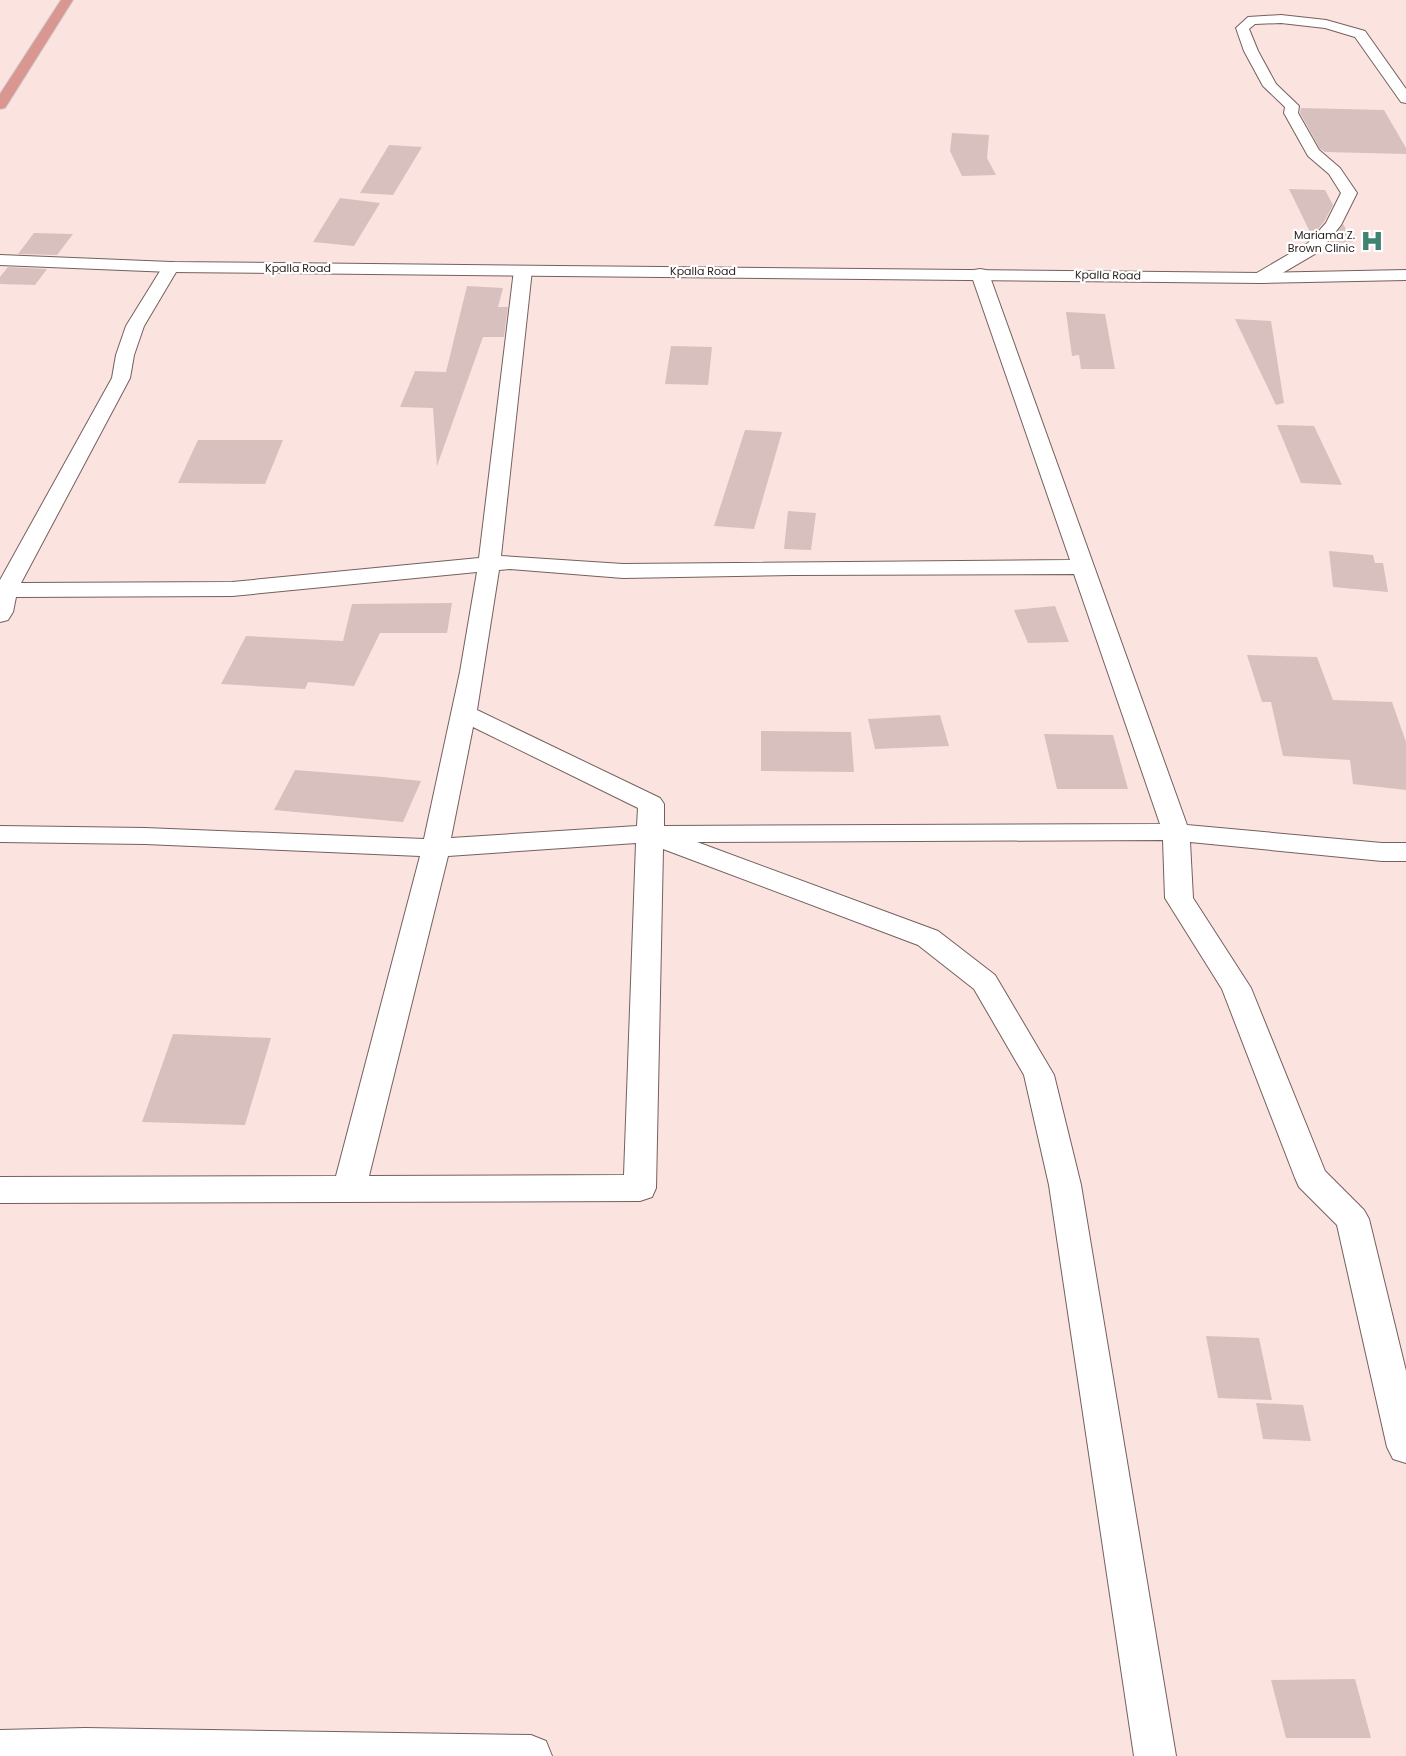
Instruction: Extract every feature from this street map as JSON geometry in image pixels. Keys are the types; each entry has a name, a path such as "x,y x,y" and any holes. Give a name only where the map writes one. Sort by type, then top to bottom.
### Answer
{"highway":[{"path":"0,105 67,0"}],"street":[{"path":"1261,278 1314,247 1333,225 1349,193 1335,171 1313,153 1291,113 1292,106 1270,86 1251,51 1242,28 1252,20 1281,19 1326,24 1360,34 1406,99"},
{"name":"Kpalla Road","path":"0,260 171,267 1261,278 1406,275"},
{"path":"0,615 6,590 121,378 125,355 135,326 171,267"},
{"path":"349,1190 436,848 472,672 489,564 523,270"},
{"path":"980,274 1176,832 1179,898 1236,988 1311,1178 1352,1219 1406,1447"},
{"path":"6,590 232,589 510,562 623,571 793,568 1083,567"},
{"path":"0,1190 640,1188 650,804 463,713"},
{"path":"0,834 145,836 436,848 649,834 1176,832 1382,852 1406,852"},
{"path":"649,834 928,938 986,982 1039,1075 1065,1185 1155,1756"},
{"path":"0,1751 85,1749 531,1756"}],"building":[{"path":"1301,108 1384,110 1406,148 1406,154 1325,152 1320,149 1300,113"},
{"path":"952,133 989,135 987,158 996,175 962,176 950,151"},
{"path":"389,145 422,147 393,195 360,193"},
{"path":"1289,189 1325,190 1333,205 1324,222 1312,236"},
{"path":"340,198 380,203 354,246 313,242"},
{"path":"1343,224 1353,242 1329,243 1342,226"},
{"path":"34,233 73,234 57,255 18,254"},
{"path":"8,267 47,269 35,285 0,284 0,277"},
{"path":"467,286 503,288 498,307 508,307 504,337 483,337 437,466 433,408 400,407 415,371 446,372"},
{"path":"1066,312 1105,314 1115,369 1081,369 1079,355 1072,356"},
{"path":"1235,319 1271,321 1284,403 1276,405"},
{"path":"671,346 712,347 708,385 665,384"},
{"path":"1277,425 1314,426 1342,485 1301,483"},
{"path":"745,430 782,432 754,529 714,526"},
{"path":"198,440 283,440 265,484 178,483"},
{"path":"788,511 816,513 811,550 784,549"},
{"path":"1329,551 1373,555 1375,563 1383,563 1388,592 1333,587"},
{"path":"452,603 447,633 380,633 354,686 308,682 305,689 221,684 246,636 343,641 352,604"},
{"path":"1055,606 1069,642 1028,643 1014,610"},
{"path":"1247,655 1317,657 1333,700 1392,702 1406,742 1406,790 1353,784 1350,760 1283,756 1271,702 1262,702"},
{"path":"940,715 949,746 875,749 868,719"},
{"path":"761,731 851,732 854,772 761,771"},
{"path":"1044,734 1113,735 1128,789 1057,789"},
{"path":"295,770 421,781 403,822 274,810"},
{"path":"173,1034 271,1038 245,1125 142,1122"},
{"path":"1206,1336 1259,1338 1272,1400 1218,1398"},
{"path":"1256,1403 1303,1405 1311,1441 1263,1439"},
{"path":"1355,1679 1371,1738 1286,1738 1271,1680"}],"place":[{"name":"Mariama Z. Brown Clinic","path":"1372,241"}]}
